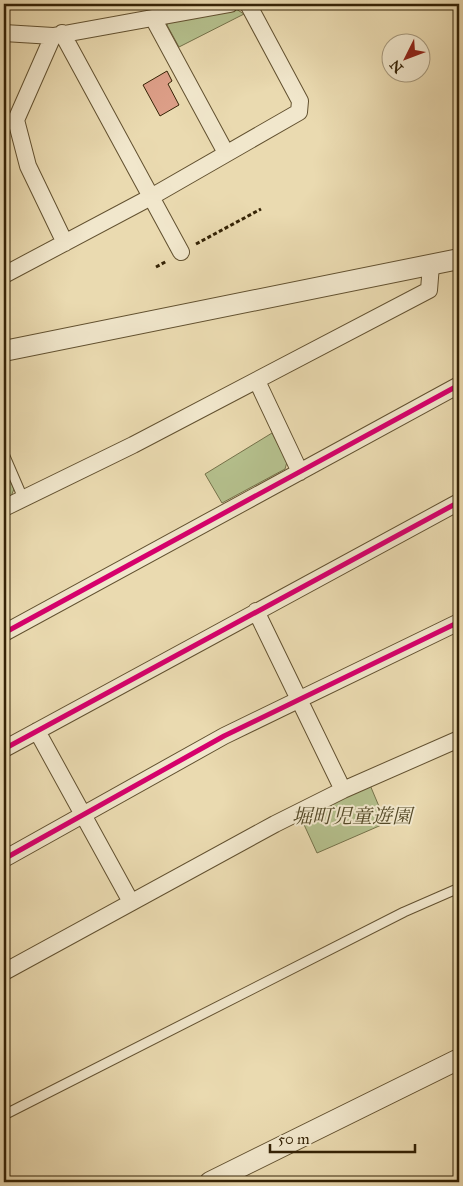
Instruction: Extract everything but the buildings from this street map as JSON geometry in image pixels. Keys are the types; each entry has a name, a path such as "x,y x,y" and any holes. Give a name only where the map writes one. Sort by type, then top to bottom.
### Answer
{"street":[{"path":"4,33 58,34 230,4"},
{"path":"4,275 151,197 299,112 300,101 248,4"},
{"path":"154,18 226,153"},
{"path":"58,34 181,252"},
{"path":"58,34 16,120 28,166 65,243"},
{"path":"4,351 459,259"},
{"path":"4,508 133,445 429,290 431,265"},
{"path":"257,381 300,472"},
{"path":"4,633 459,385"},
{"path":"4,749 459,502"},
{"path":"256,611 344,790"},
{"path":"4,859 224,736 459,622"},
{"path":"37,731 130,902"},
{"path":"4,972 275,824 344,790 459,739"},
{"path":"210,1182 459,1059"}],"lane":[{"path":"4,454 23,498"},
{"path":"4,1115 396,917 459,888"}],"path":[{"path":"156,267 261,209"}],"green space":[{"path":"236,9 244,14 179,47 167,25 169,22"},
{"path":"272,433 287,462 285,469 222,503 205,474"},
{"path":"4,467 14,489 10,499 4,502"},
{"name":"堀町児童遊園","path":"370,785 386,823 317,853 301,818"}],"cycle path":[{"path":"4,633 459,385"},
{"path":"4,749 459,502"},
{"path":"4,859 224,736 459,622"}]}
